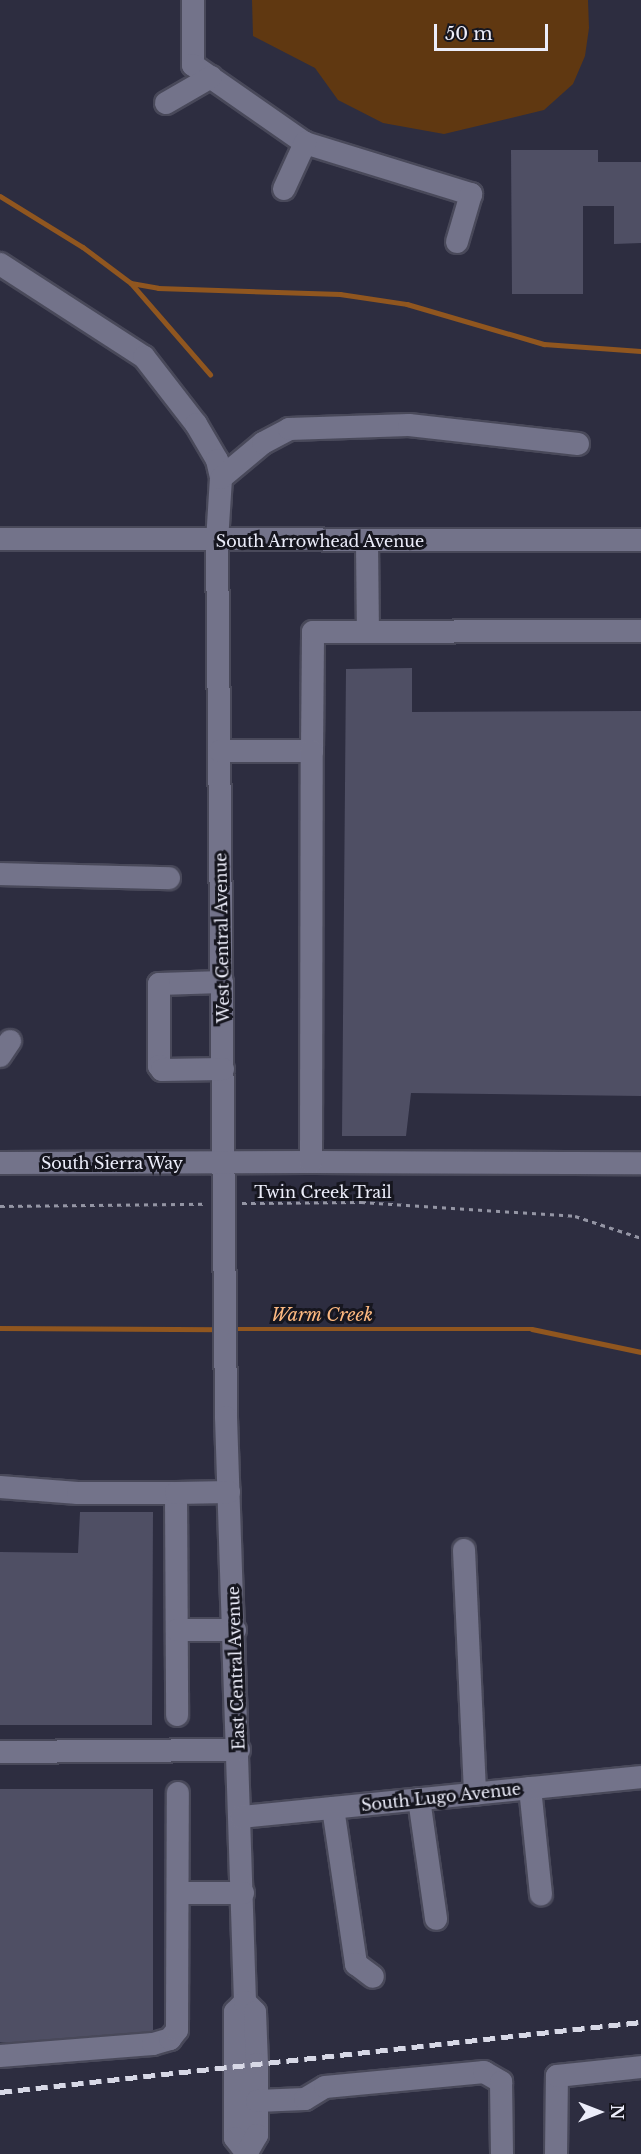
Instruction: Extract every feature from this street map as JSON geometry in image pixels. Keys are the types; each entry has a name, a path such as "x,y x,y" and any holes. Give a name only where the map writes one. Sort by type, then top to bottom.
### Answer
{"street":[{"path":"193,0 194,65 305,143 471,194 457,242"},
{"path":"166,103 211,77"},
{"path":"285,189 305,143"},
{"path":"0,264 144,357 196,424 217,459 221,478 263,443 289,429 419,426 578,444"},
{"name":"West Central Avenue","path":"221,478 217,541 225,1334"},
{"name":"South Arrowhead Avenue","path":"0,539 367,542 641,540"},
{"path":"367,542 368,632"},
{"path":"311,1162 313,632 641,631"},
{"path":"220,751 312,751"},
{"path":"0,874 169,878"},
{"path":"222,982 159,984 159,1066 162,1070 223,1069"},
{"name":"South Sierra Way","path":"0,1163 641,1163"},
{"name":"East Central Avenue","path":"225,1334 243,1893 244,2002 235,2012 235,2138 246,2153 256,2135 257,2101 255,2012 244,2002"},
{"path":"0,1487 78,1493 229,1492"},
{"path":"176,1493 177,1715"},
{"path":"464,1550 475,1794"},
{"path":"177,1630 235,1630"},
{"path":"0,1752 239,1750"},
{"name":"South Lugo Avenue","path":"241,1817 641,1777"},
{"path":"530,1788 541,1894"},
{"path":"0,2056 170,2039 177,2030 178,1793"},
{"path":"419,1799 436,1919"},
{"path":"333,1808 357,1964 373,1977"},
{"path":"178,1893 243,1893"},
{"path":"556,2154 557,2076 641,2067"},
{"path":"257,2101 305,2099 326,2087 484,2072 501,2082 502,2154"}],"path":[{"name":"Twin Creek Trail","path":"0,1206 361,1202 576,1216 641,1238"}],"shaded area":[{"path":"252,0 588,0 589,28 585,56 573,84 544,110 444,134 383,123 338,100 315,68 253,36"}],"building":[{"path":"511,150 598,150 598,162 641,162 641,243 614,244 614,206 583,206 583,294 512,294"},
{"path":"412,668 412,712 641,711 641,1096 411,1093 406,1136 342,1136 346,669"},
{"path":"80,1512 153,1512 152,1725 0,1725 0,1552 78,1553"},
{"path":"0,1789 153,1789 153,2042 0,2042"}],"waterway":[{"path":"0,196 83,247 131,283 158,288 340,294 407,304 544,344 641,351"},
{"path":"131,283 210,374"},
{"name":"Warm Creek","path":"0,1328 218,1329"},
{"name":"Warm Creek","path":"232,1329 532,1329 641,1352"}],"railway":[{"path":"0,2092 641,2022"}]}
